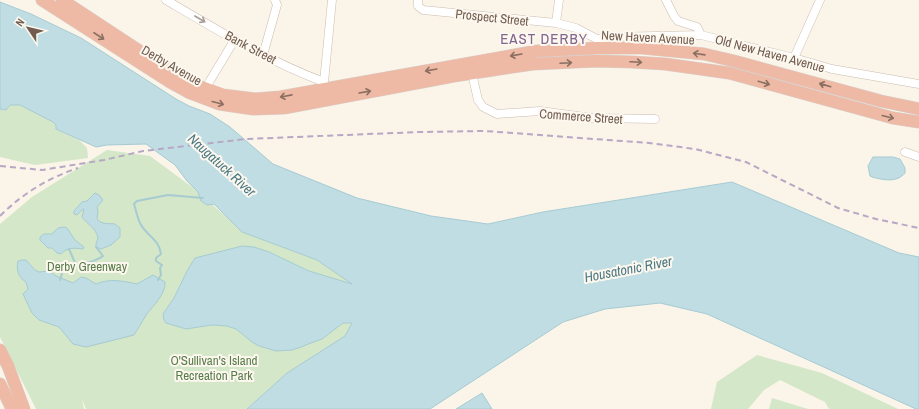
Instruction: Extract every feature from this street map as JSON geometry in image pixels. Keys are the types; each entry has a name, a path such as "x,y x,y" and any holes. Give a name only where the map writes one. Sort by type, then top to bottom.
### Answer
{"highway":[{"name":"Derby Avenue","path":"42,0 78,16 161,70 190,93 218,104 253,109 284,108 325,90"},
{"name":"Derby Avenue","path":"62,0 78,16"},
{"name":"New Haven Avenue","path":"471,68 537,51 597,43 704,54 754,65 900,106 919,108"},
{"name":"New Haven Avenue","path":"325,90 471,68 597,61 665,64 729,73 893,118 919,122"},
{"name":"Derby Avenue","path":"161,70 223,95 255,99 280,97 325,90"},
{"path":"858,108 862,96"},
{"path":"0,350 8,366 23,409"},
{"path":"0,362 23,409"},
{"path":"0,384 12,409"}],"street":[{"name":"Bank Street","path":"166,0 264,55 308,76 325,90"},
{"path":"264,55 277,5 275,0"},
{"path":"325,90 332,0"},
{"name":"Prospect Street","path":"418,0 418,6 423,10 556,24 576,28 597,43"},
{"path":"556,24 559,0"},
{"path":"666,0 678,21 697,27 700,35"},
{"path":"794,58 820,0"},
{"name":"Old New Haven Avenue","path":"597,43 611,37 700,35 832,69 919,84"},
{"path":"205,89 235,39"},
{"path":"597,43 597,61"},
{"name":"Commerce Street","path":"471,68 476,97 486,110 497,114 540,111 592,118 655,119"},
{"path":"905,152 919,157"}],"green space":[{"path":"10,105 20,105 53,122 56,125 56,129 79,140 87,148 88,158 35,165 0,157 0,109 6,110"},
{"name":"Derby Greenway","path":"107,150 150,156 192,187 242,232 317,260 354,285 309,271 269,252 187,271 174,298 163,314 166,323 186,329 212,325 227,326 236,329 252,342 268,349 301,347 322,339 343,323 352,323 345,336 287,373 247,409 86,409 82,399 84,409 36,409 0,337 0,224 32,197"},
{"path":"757,355 822,373 898,409 829,409 825,402 780,380 764,390 748,409 711,409 717,382"},
{"path":"772,398 808,409 769,409"}],"water":[{"path":"0,2 31,14 81,38 176,99 210,114 230,127 273,164 357,198 431,216 488,224 543,212 732,182 899,253 919,257 919,409 916,409 707,314 660,303 605,309 563,322 430,409 247,409 287,373 345,336 352,323 343,323 322,339 301,347 292,350 276,351 259,346 236,329 227,326 212,325 186,329 166,323 163,314 174,298 195,258 242,246 254,247 269,252 309,271 352,284 317,260 242,232 214,204 207,205 201,201 198,192 187,181 175,165 146,144 107,145 96,147 56,129 56,125 53,122 20,105 10,105 6,110 0,109"},
{"path":"873,157 893,157 900,159 905,168 905,173 898,178 890,180 870,176 868,166"},
{"path":"95,193 103,200 97,207 97,219 103,223 115,224 120,228 120,237 111,245 101,249 96,247 98,238 96,232 82,217 84,209 77,215 74,214 74,211 82,202 87,201"},
{"path":"58,228 67,228 75,240 84,247 83,249 68,249 61,254 57,253 52,248 48,248 40,240 40,237 44,234 52,234"},
{"path":"26,260 35,270 39,272 49,271 56,276 73,283 81,277 86,278 96,284 106,281 122,281 137,284 153,275 165,282 165,286 161,295 146,315 134,335 86,347 73,344 59,327 39,320 32,313 23,294 28,289 26,282 19,276 17,267 18,261"},
{"path":"482,393 492,409 456,409"}],"waterway":[{"path":"158,280 161,275 160,268 162,265 156,261 156,258 161,254 160,249 158,244 140,223 134,204 137,201 168,195 203,198"},
{"path":"60,280 63,270 94,261 103,256 96,247"},
{"path":"69,249 76,265"}],"railway":[{"path":"0,166 42,170 104,160 143,151 246,139 419,132 485,131 649,143 695,149 746,162 838,208 876,219 919,228"},
{"path":"0,216 26,194 46,182 78,168"}],"district":[{"name":"EAST DERBY","path":"544,39"}],"water label":[{"name":"Naugatuck River","path":"222,165"},
{"name":"Housatonic River","path":"628,269"}],"park label":[{"name":"O'Sullivan's Island Recreation Park","path":"214,368"}]}
